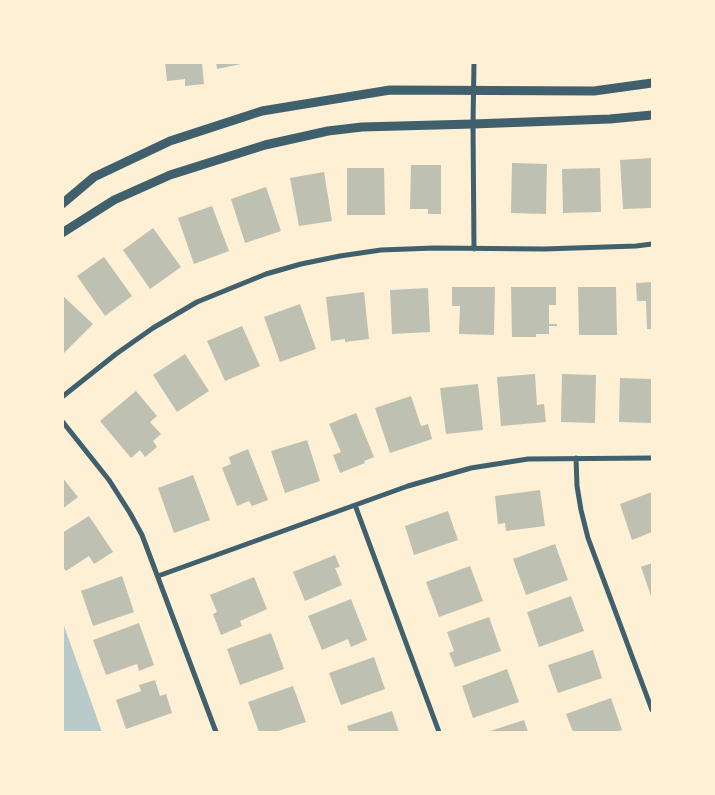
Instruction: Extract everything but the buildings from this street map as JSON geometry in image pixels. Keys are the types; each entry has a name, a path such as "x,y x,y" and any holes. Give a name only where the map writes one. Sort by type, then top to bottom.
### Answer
{"street":[{"path":"474,62 474,249"},
{"path":"62,204 94,177 170,141 262,111 390,90 594,91 652,83"},
{"path":"62,233 114,200 170,175 265,145 328,131 362,127 652,116"},
{"path":"62,397 116,354 153,328 197,302 266,274 311,262 381,250 544,249 652,244"},
{"path":"62,421 109,480 142,535 216,732"},
{"path":"576,458 577,486 588,538 652,710"},
{"path":"158,576 408,486 471,468 528,459 652,458"},
{"path":"355,505 439,732"}],"shaded area":[{"path":"63,623 102,732 63,732"}]}
